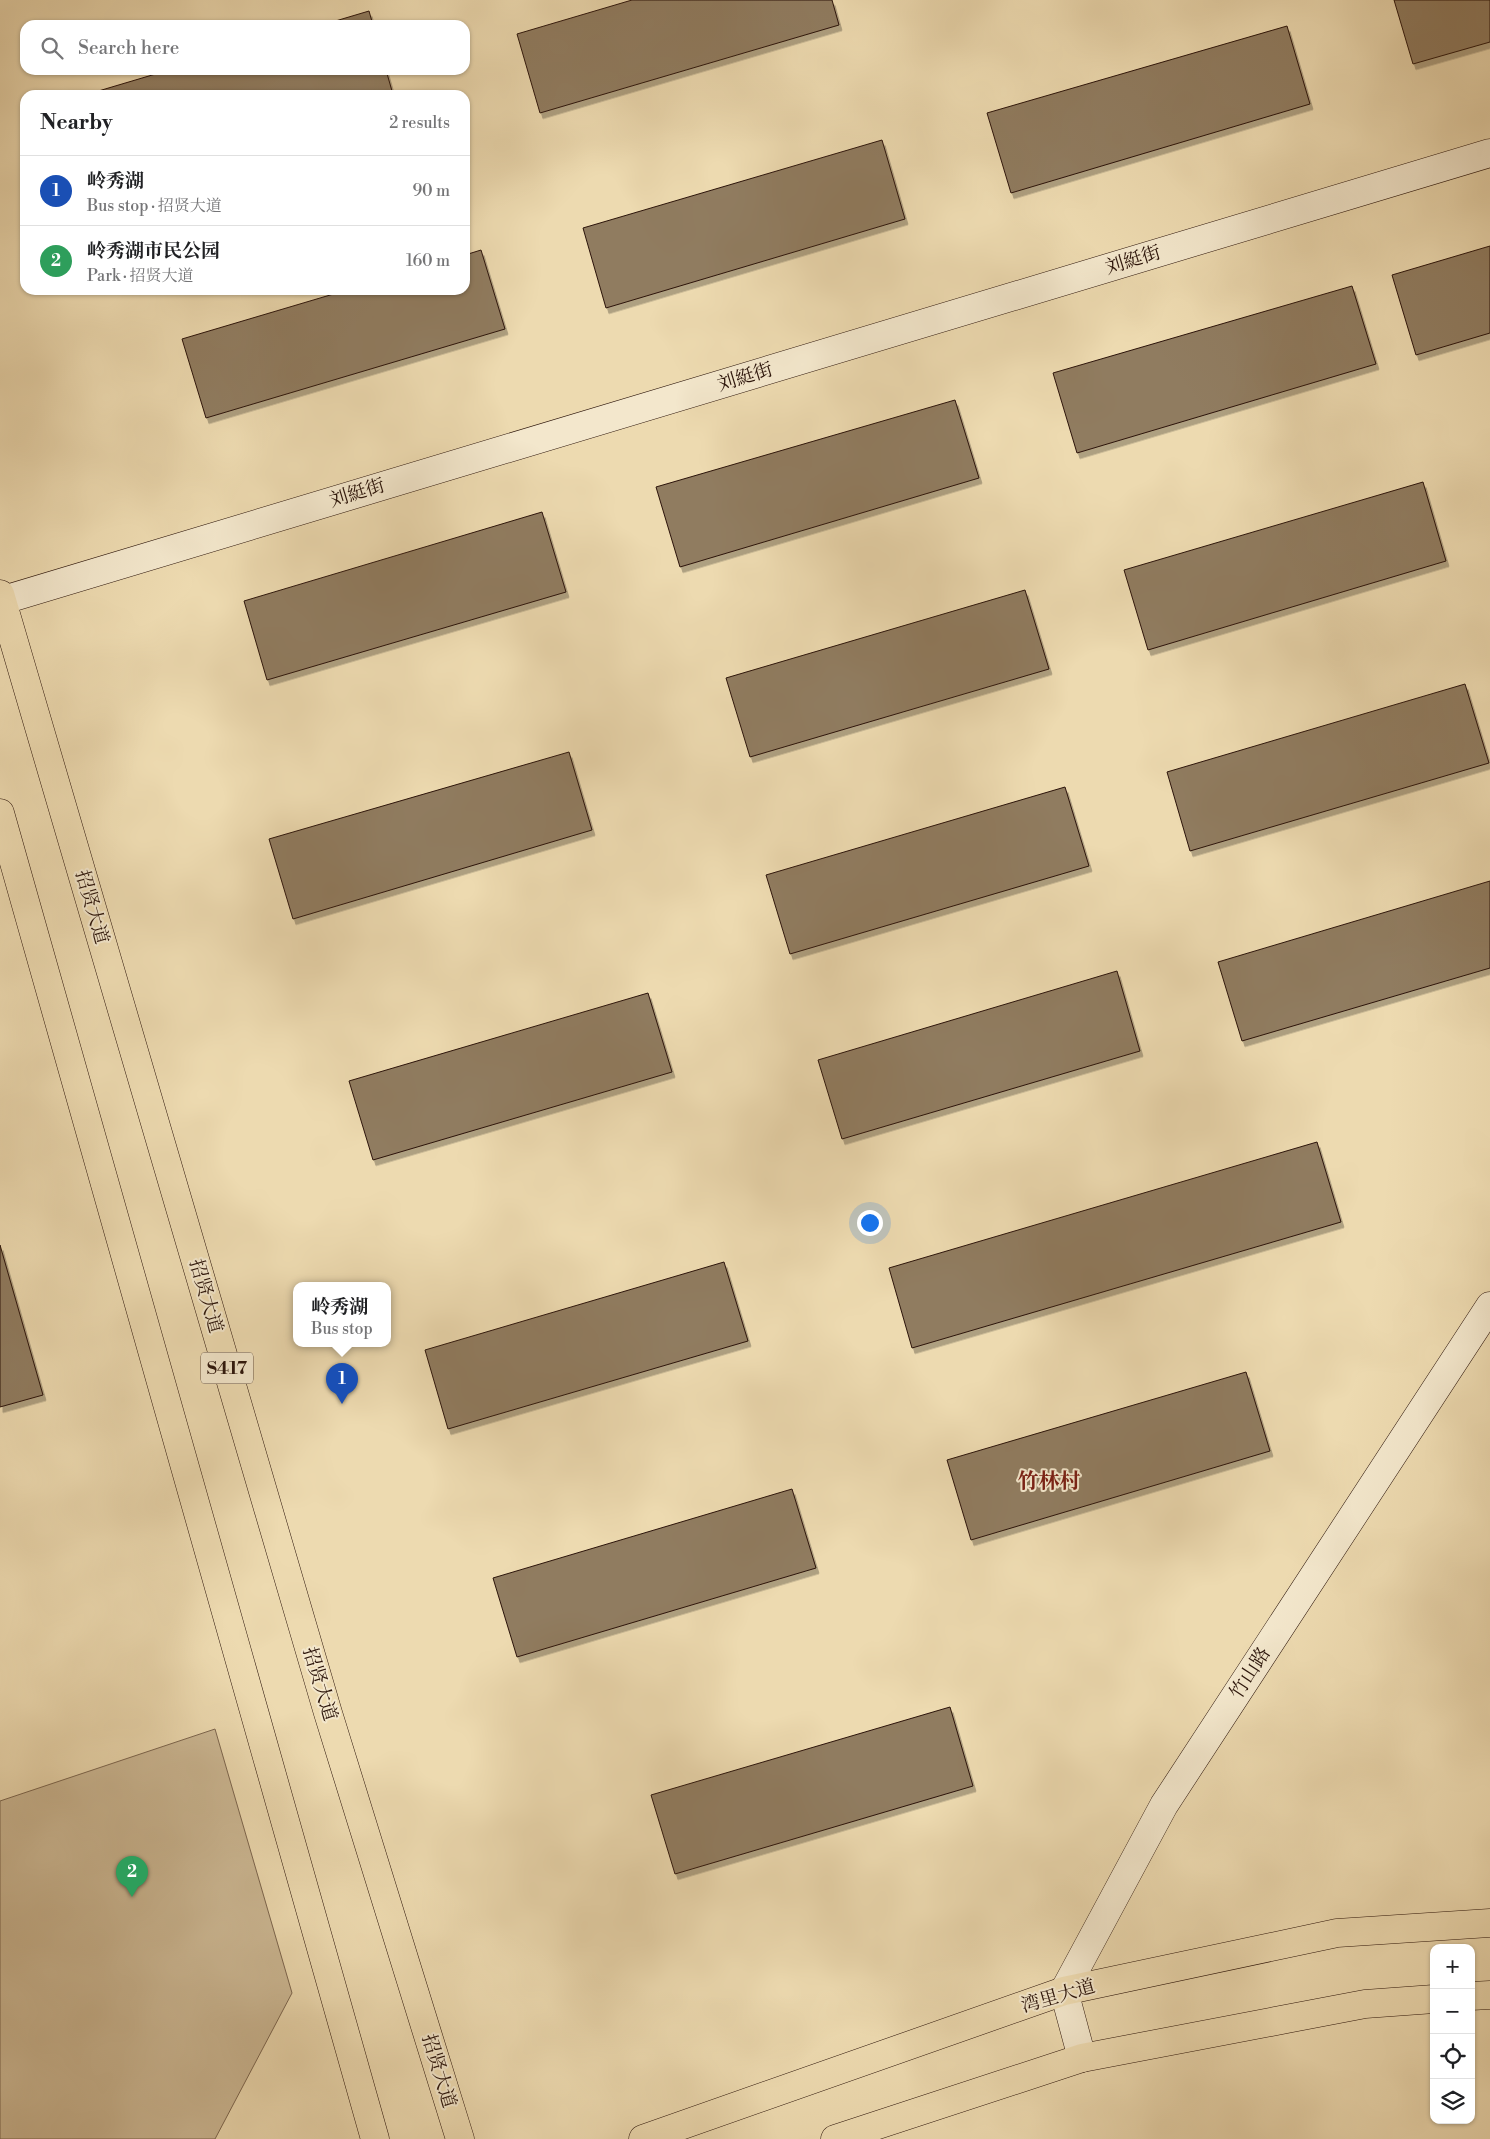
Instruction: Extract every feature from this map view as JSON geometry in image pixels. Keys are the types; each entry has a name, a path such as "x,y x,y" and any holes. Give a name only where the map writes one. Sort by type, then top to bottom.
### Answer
{"main road":[{"name":"招贤大道","path":"1,598 328,1713 460,2139"},
{"path":"0,813 375,2139"},
{"name":"湾里大道","path":"643,2139 1064,1991 1337,1932 1490,1923"},
{"path":"1475,1996 1490,1995"},
{"path":"834,2139 1082,2058 1365,2004 1430,1999"}],"street":[{"name":"刘綎街","path":"1,598 1490,153"},
{"name":"竹山路","path":"1064,1991 1164,1805 1490,1306"},
{"path":"1064,1991 1082,2058"}],"shaded area":[{"path":"215,1729 292,1993 215,2139 0,2139 0,1801"}],"building":[{"path":"632,0 832,0 839,25 540,113 517,34"},
{"path":"1394,0 1490,0 1490,42 1413,64"},
{"path":"369,11 372,20 339,20"},
{"path":"1287,26 1310,104 1011,193 987,113"},
{"path":"152,75 387,75 392,90 102,90"},
{"path":"882,140 905,219 606,308 583,228"},
{"path":"1490,246 1490,333 1416,355 1392,275"},
{"path":"481,250 505,329 206,418 182,339 330,295 470,295 470,253"},
{"path":"1352,286 1376,364 1077,453 1053,373"},
{"path":"955,400 979,478 680,567 656,487"},
{"path":"1423,482 1446,561 1148,650 1124,570"},
{"path":"542,512 566,592 267,680 244,601"},
{"path":"1025,590 1049,669 750,757 726,678"},
{"path":"1465,684 1489,763 1190,851 1167,772"},
{"path":"569,752 592,830 293,919 269,839"},
{"path":"1065,787 1089,866 790,954 766,875"},
{"path":"1490,881 1490,968 1242,1041 1218,962"},
{"path":"1117,971 1140,1051 842,1139 818,1060"},
{"path":"648,993 672,1072 373,1160 349,1081"},
{"path":"1317,1142 1341,1222 912,1348 889,1268"},
{"path":"0,1245 43,1395 0,1407"},
{"path":"724,1262 748,1341 448,1429 425,1350"},
{"path":"1246,1372 1270,1451 971,1540 947,1460"},
{"path":"792,1489 816,1568 517,1657 493,1578"},
{"path":"950,1707 973,1786 675,1874 651,1795"}],"place":[{"name":"岭秀湖","path":"342,1404"},
{"name":"岭秀湖市民公园","path":"132,1897"}],"district":[{"name":"竹林村","path":"1049,1482"}]}
